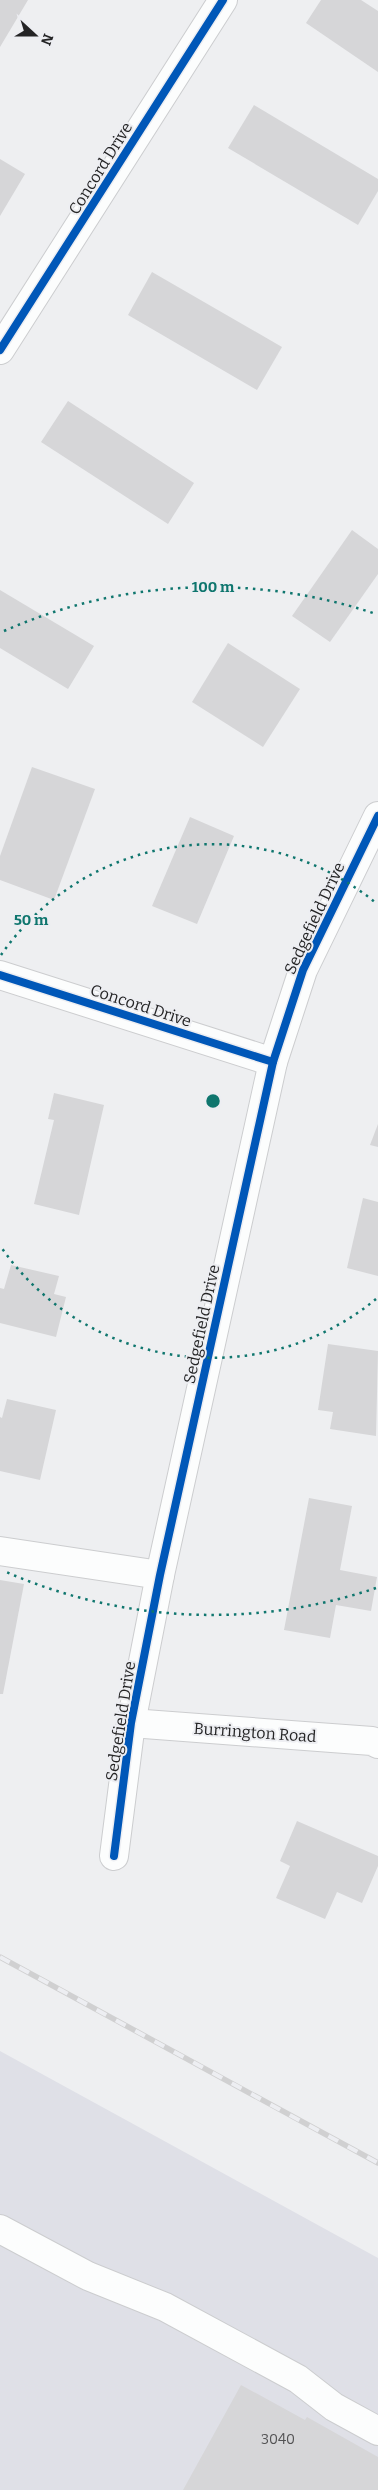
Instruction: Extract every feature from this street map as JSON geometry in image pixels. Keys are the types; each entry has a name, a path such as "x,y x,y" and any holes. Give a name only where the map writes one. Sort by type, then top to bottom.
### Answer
{"street":[{"name":"Concord Drive","path":"0,350 223,0"},
{"name":"Sedgefield Drive","path":"114,1856 131,1723 160,1575 273,1062 303,970 378,816"},
{"name":"Concord Drive","path":"0,975 273,1062"},
{"path":"0,1551 160,1575"},
{"name":"Burrington Road","path":"131,1723 372,1741 378,1744"},
{"path":"0,2229 88,2276 182,2316 298,2379 334,2407 378,2431"}],"shaded area":[{"path":"0,2051 378,2258 378,2490 0,2490"}],"building":[{"path":"0,0 28,0 0,47"},
{"path":"321,0 361,0 378,11 378,72 306,23"},
{"path":"254,105 378,179 378,191 358,225 228,148"},
{"path":"0,159 25,174 0,216"},
{"path":"152,272 282,347 257,390 128,315"},
{"path":"68,401 194,483 168,524 41,442"},
{"path":"352,530 378,549 378,574 330,642 292,616"},
{"path":"0,590 94,646 68,689 0,648"},
{"path":"228,643 300,689 263,747 192,702"},
{"path":"32,767 95,789 54,900 0,880 0,856"},
{"path":"190,817 234,836 197,924 152,906"},
{"path":"54,1093 104,1105 79,1215 34,1204 54,1120 48,1119"},
{"path":"378,1124 378,1147 370,1145"},
{"path":"363,1198 378,1202 378,1276 347,1268"},
{"path":"11,1265 59,1276 54,1294 66,1297 56,1337 0,1323 0,1288 4,1289"},
{"path":"328,1344 378,1351 376,1436 330,1429 333,1412 318,1410"},
{"path":"7,1399 56,1410 40,1480 0,1471 0,1417 2,1418"},
{"path":"309,1498 352,1506 340,1570 377,1577 371,1611 336,1605 330,1638 284,1630"},
{"path":"0,1580 24,1584 3,1694 0,1694"},
{"path":"297,1821 378,1856 378,1866 362,1903 337,1892 325,1919 276,1898 290,1866 280,1861"},
{"path":"241,2385 305,2420 307,2417 378,2457 378,2490 183,2490"}],"railway":[{"path":"0,1957 378,2163"}],"cycle path":[{"path":"0,350 223,0"},
{"path":"114,1856 131,1723 160,1575 273,1062 303,970 378,816"},
{"path":"0,975 273,1062"}]}
